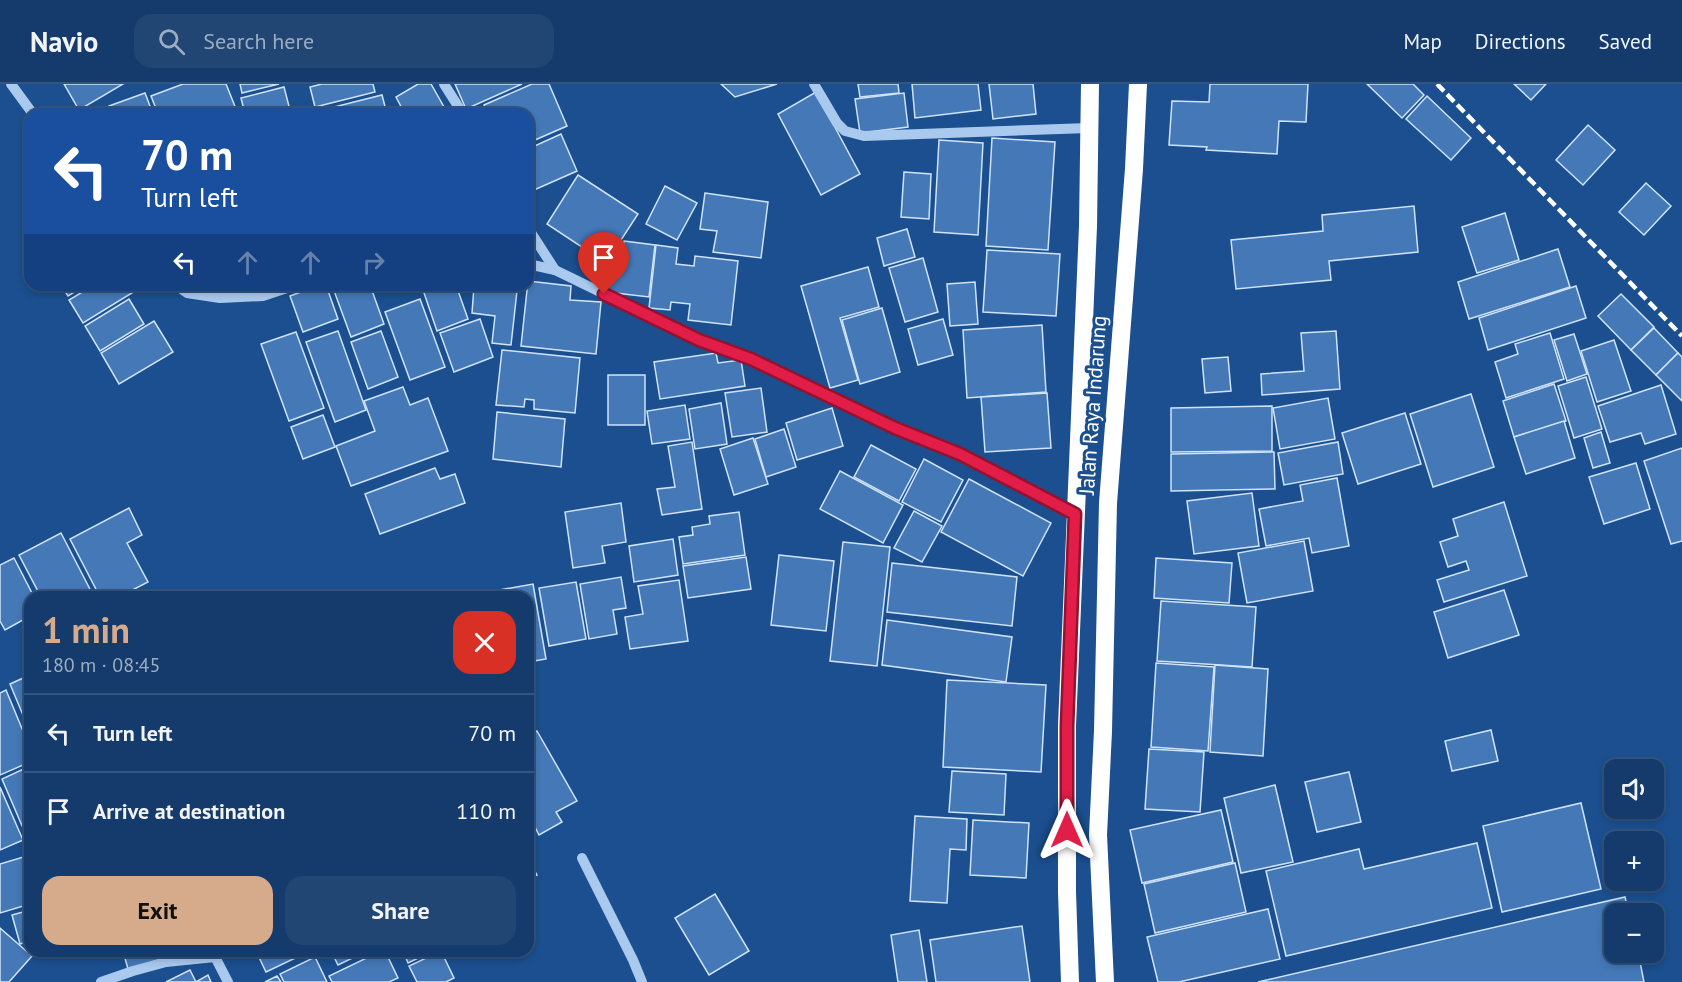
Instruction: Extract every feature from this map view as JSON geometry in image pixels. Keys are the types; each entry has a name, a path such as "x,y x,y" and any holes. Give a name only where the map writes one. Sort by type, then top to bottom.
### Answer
{"highway":[{"name":"Jalan Raya Indarung","path":"1070,982 1066,767 1088,226 1090,84"},
{"name":"Jalan Raya Indarung","path":"1105,982 1098,835 1103,731 1108,503 1134,169 1138,84"}],"street":[{"path":"11,84 29,108"},
{"path":"444,84 459,108"},
{"path":"814,84 837,123 845,131 864,136 1089,128"},
{"path":"534,237 555,270"},
{"path":"534,265 555,270 699,340 751,359 895,428 960,454 1075,514"},
{"path":"184,291 220,298 263,296 278,291"},
{"path":"582,858 642,982"},
{"path":"101,982 166,962 196,957"},
{"path":"216,957 228,982"}],"building":[{"path":"64,84 123,84 82,108 78,108"},
{"path":"183,84 226,84 236,108 156,108 151,96"},
{"path":"240,84 279,84 242,93"},
{"path":"322,84 373,84 375,92 315,107 310,87"},
{"path":"418,84 431,84 445,108 402,108 396,97"},
{"path":"455,84 522,84 468,108 466,108"},
{"path":"532,84 549,84 567,126 534,140 534,108 485,108 484,105"},
{"path":"721,84 777,84 735,97"},
{"path":"858,84 898,84 899,93 860,97"},
{"path":"912,84 978,84 981,110 915,118"},
{"path":"989,84 1033,84 1036,114 993,119"},
{"path":"1210,84 1308,84 1306,122 1279,121 1277,154 1206,150 1207,147 1169,145 1172,101 1209,102"},
{"path":"1367,84 1413,84 1424,95 1402,118"},
{"path":"1514,84 1546,84 1531,100"},
{"path":"284,87 289,108 244,108 241,98"},
{"path":"816,92 860,174 821,195 778,114"},
{"path":"145,93 151,108 110,108 109,106"},
{"path":"904,93 908,127 860,133 855,99"},
{"path":"382,95 385,108 334,108"},
{"path":"1427,96 1471,138 1451,160 1406,119"},
{"path":"1588,125 1615,150 1583,185 1556,160"},
{"path":"561,134 577,171 534,190 534,146"},
{"path":"992,138 1055,142 1048,250 986,246"},
{"path":"939,140 983,143 978,235 934,232"},
{"path":"904,172 931,174 929,219 901,217"},
{"path":"578,175 638,214 606,263 547,224"},
{"path":"1646,183 1671,206 1644,235 1619,212"},
{"path":"665,186 697,203 677,240 646,224"},
{"path":"705,193 768,202 761,258 713,252 717,231 700,229"},
{"path":"1414,206 1418,252 1329,261 1331,280 1236,289 1231,240 1323,231 1322,215"},
{"path":"1505,213 1519,260 1477,273 1462,227"},
{"path":"907,229 915,257 884,266 877,238"},
{"path":"624,241 655,245 649,297 607,292 611,266 621,268"},
{"path":"656,245 678,248 676,264 694,266 695,256 738,261 731,325 688,320 690,304 671,302 670,310 649,308"},
{"path":"1558,249 1570,287 1469,319 1458,282"},
{"path":"987,250 1060,254 1056,316 983,312"},
{"path":"923,258 938,312 905,322 889,268"},
{"path":"868,267 879,307 840,318 858,380 830,388 801,286"},
{"path":"534,282 571,286 570,300 601,302 596,354 521,346 527,291 534,291"},
{"path":"975,282 978,324 950,326 947,284"},
{"path":"1576,286 1586,318 1488,350 1479,318"},
{"path":"65,291 76,291 68,296"},
{"path":"84,291 135,291 83,323 69,300"},
{"path":"304,291 328,291 338,319 303,332 290,296"},
{"path":"334,291 372,291 384,324 351,337"},
{"path":"423,291 458,291 468,319 437,331"},
{"path":"474,291 517,291 511,345 492,343 495,316 472,313"},
{"path":"1621,294 1654,327 1631,350 1598,316"},
{"path":"129,299 144,324 100,351 85,326"},
{"path":"420,299 445,367 410,380 385,312"},
{"path":"882,308 900,372 860,384 842,320"},
{"path":"480,319 493,357 454,372 440,333"},
{"path":"943,319 953,355 918,365 908,329"},
{"path":"154,321 173,352 119,384 101,353"},
{"path":"1042,325 1046,392 967,398 963,330"},
{"path":"1654,328 1678,353 1656,375 1631,350"},
{"path":"338,331 366,410 335,422 306,342"},
{"path":"381,331 398,377 368,389 351,342"},
{"path":"1336,331 1340,389 1262,395 1261,374 1304,371 1301,333"},
{"path":"296,332 324,408 289,421 261,344"},
{"path":"1550,333 1564,379 1506,398 1495,362 1518,354 1515,344"},
{"path":"1574,334 1587,374 1567,381 1554,340"},
{"path":"1614,340 1631,391 1597,402 1581,351"},
{"path":"502,350 580,358 575,413 534,409 534,400 525,399 524,407 496,405"},
{"path":"716,353 718,363 741,360 745,386 660,399 654,362"},
{"path":"1678,353 1682,357 1682,401 1656,375"},
{"path":"1228,357 1231,391 1205,393 1202,359"},
{"path":"608,375 645,375 645,425 608,425"},
{"path":"1586,377 1602,429 1574,438 1558,386"},
{"path":"1554,384 1566,421 1514,437 1503,401"},
{"path":"1661,385 1676,434 1645,444 1641,433 1610,442 1598,406"},
{"path":"403,387 410,405 428,398 448,451 351,486 336,446 375,431 364,401"},
{"path":"761,388 767,432 732,437 725,393"},
{"path":"1047,393 1051,448 985,452 981,397"},
{"path":"1471,394 1494,467 1433,487 1410,414"},
{"path":"1328,398 1335,439 1280,449 1273,408"},
{"path":"721,403 727,444 695,449 689,409"},
{"path":"685,405 690,439 652,444 647,411"},
{"path":"1272,406 1272,451 1171,452 1171,408"},
{"path":"832,408 843,446 797,460 786,423"},
{"path":"497,412 565,419 561,467 493,459"},
{"path":"1405,413 1421,464 1358,484 1342,433"},
{"path":"323,415 335,447 303,459 291,427"},
{"path":"1564,421 1575,458 1526,474 1514,437"},
{"path":"784,429 796,467 766,477 755,439"},
{"path":"1601,432 1610,463 1593,468 1584,438"},
{"path":"753,438 768,484 734,495 720,449"},
{"path":"692,442 702,509 662,515 657,489 675,487 668,446"},
{"path":"1338,442 1343,474 1284,485 1278,453"},
{"path":"871,445 916,469 899,501 854,477"},
{"path":"1682,448 1682,541 1671,544 1644,461"},
{"path":"1274,452 1275,489 1171,491 1171,454"},
{"path":"924,459 963,480 941,522 902,502"},
{"path":"1636,463 1650,509 1604,524 1589,477"},
{"path":"435,468 440,479 455,474 465,503 380,534 365,494"},
{"path":"840,471 903,505 883,543 820,509"},
{"path":"1337,478 1349,546 1312,553 1309,538 1266,546 1259,509 1303,501 1300,485"},
{"path":"969,479 1051,523 1023,576 941,532"},
{"path":"1252,493 1259,546 1194,554 1187,501"},
{"path":"1504,502 1527,576 1444,602 1437,580 1469,570 1466,561 1448,567 1440,542 1458,536 1453,519"},
{"path":"621,503 626,542 602,546 605,563 573,568 565,512"},
{"path":"129,508 142,535 127,543 148,582 131,591 97,591 70,539"},
{"path":"914,511 942,526 922,562 894,548"},
{"path":"739,512 745,555 683,564 679,537 693,535 692,527 710,524 709,516"},
{"path":"61,533 91,591 38,591 19,555"},
{"path":"673,539 678,575 634,582 629,546"},
{"path":"1304,541 1313,591 1247,603 1238,553"},
{"path":"843,542 890,547 877,666 830,661"},
{"path":"779,555 834,561 826,631 771,625"},
{"path":"746,557 751,589 688,598 683,566"},
{"path":"14,558 31,591 24,591 24,619 5,630 0,621 0,565"},
{"path":"1156,558 1232,563 1229,603 1154,598"},
{"path":"892,563 1017,577 1012,626 887,612"},
{"path":"621,577 626,608 613,610 617,634 589,639 580,584"},
{"path":"679,580 688,641 630,649 625,617 643,614 638,586"},
{"path":"576,582 586,639 549,646 539,588"},
{"path":"533,584 546,659 534,661 534,591 494,591"},
{"path":"1504,590 1519,635 1448,658 1434,612"},
{"path":"1161,601 1256,607 1252,667 1157,661"},
{"path":"887,620 1012,637 1006,682 882,665"},
{"path":"1156,663 1214,667 1208,751 1151,747"},
{"path":"1215,665 1268,669 1263,756 1210,752"},
{"path":"24,678 24,718 10,684"},
{"path":"947,680 1046,685 1041,772 943,767"},
{"path":"6,690 24,734 24,765 0,775 0,693"},
{"path":"1491,730 1498,761 1452,771 1445,741"},
{"path":"537,731 577,801 556,812 562,822 539,835 534,825 534,733"},
{"path":"1149,749 1204,752 1200,812 1145,809"},
{"path":"24,769 24,830 2,779"},
{"path":"952,771 1006,774 1004,815 949,812"},
{"path":"1349,772 1361,822 1317,832 1305,782"},
{"path":"1275,785 1293,862 1241,873 1224,798"},
{"path":"0,787 23,840 0,850"},
{"path":"1581,803 1601,889 1502,912 1483,826"},
{"path":"1221,810 1233,862 1142,883 1130,830"},
{"path":"915,816 967,819 966,850 950,849 947,903 910,901"},
{"path":"973,820 1029,823 1026,878 970,875"},
{"path":"1477,843 1492,908 1286,956 1266,871 1359,849 1364,869"},
{"path":"24,857 24,906 0,913 0,864"},
{"path":"1235,863 1246,912 1155,933 1144,884"},
{"path":"715,894 749,951 709,975 675,918"},
{"path":"1625,897 1626,903 1604,903 1604,963 1640,963 1644,982 1258,982"},
{"path":"1268,909 1280,959 1179,982 1158,982 1147,937"},
{"path":"24,912 24,943 20,944 12,915"},
{"path":"1022,926 1030,982 936,982 930,940"},
{"path":"0,928 24,949 24,957 31,957 9,982 0,982"},
{"path":"919,930 927,982 898,982 891,935"},
{"path":"125,957 169,957 128,969"},
{"path":"259,957 297,957 266,972"},
{"path":"315,957 327,982 284,982 280,974"},
{"path":"334,957 355,957 338,965"},
{"path":"369,957 388,957 398,978 389,982 332,982 329,976"},
{"path":"406,957 420,957 408,963"},
{"path":"428,957 444,957 454,978 446,982 417,982 409,966"},
{"path":"190,970 196,982 166,982"},
{"path":"208,975 211,982 196,982"},
{"path":"277,976 281,982 265,982"}],"railway":[{"path":"1437,84 1682,336"}],"route":[{"path":"604,294 699,340 751,359 895,428 960,454 1075,514 1067,726 1067,830"}]}
